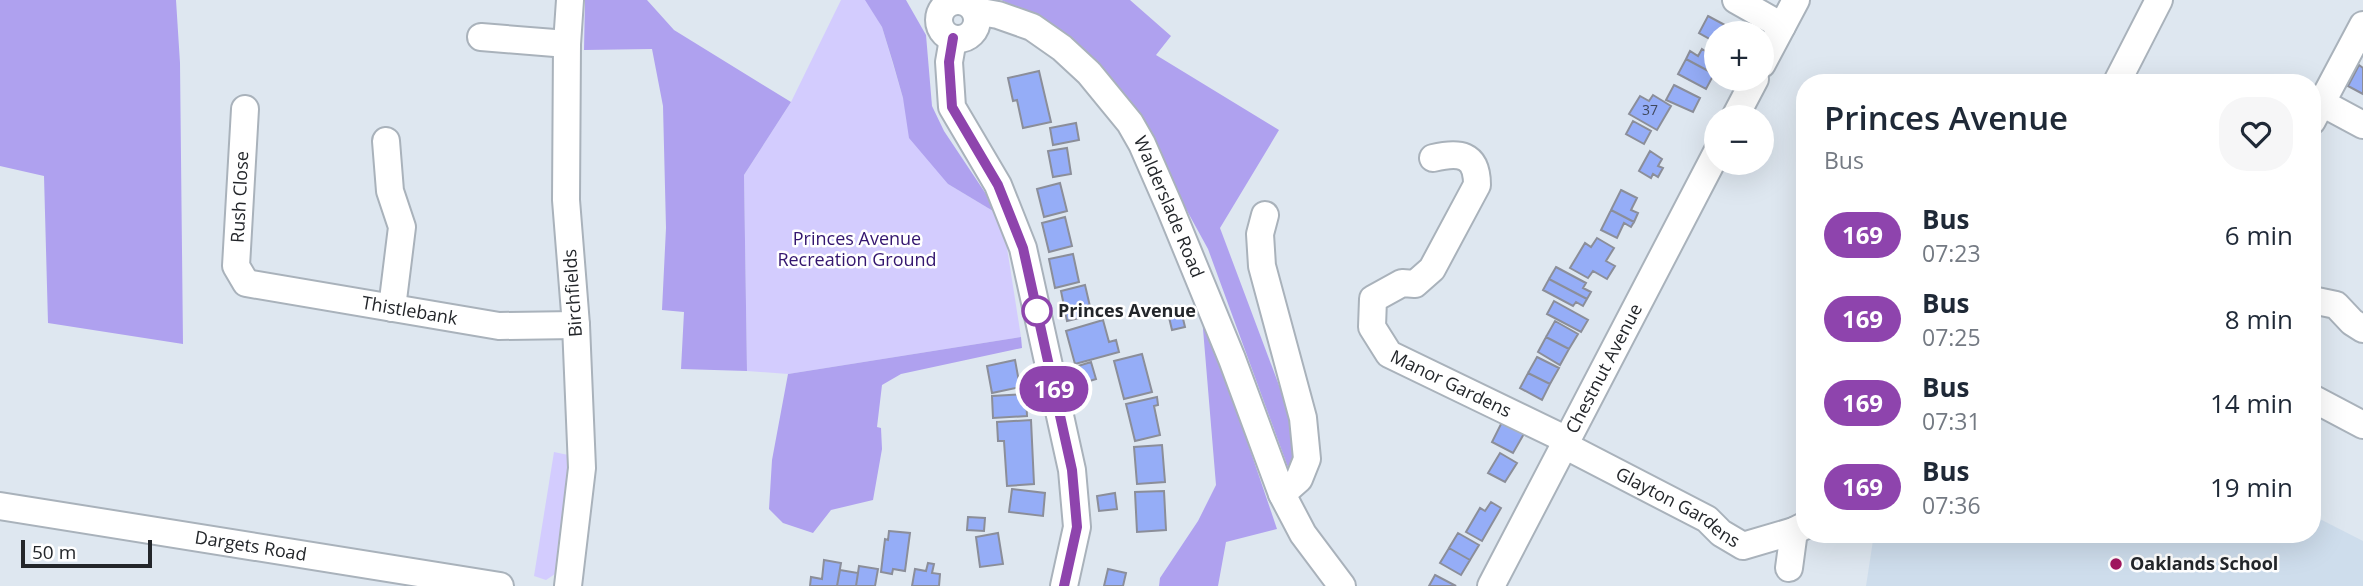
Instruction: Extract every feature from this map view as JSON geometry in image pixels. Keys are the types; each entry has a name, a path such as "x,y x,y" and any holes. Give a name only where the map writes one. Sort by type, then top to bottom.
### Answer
{"street":[{"name":"Birchfields","path":"568,586 582,468 576,325 566,200 567,44 570,0"},
{"path":"1736,0 1782,26"},
{"path":"1774,41 1796,0"},
{"path":"2122,74 2159,0"},
{"path":"960,1 966,3 975,11 975,29 966,37 953,38 943,32 939,20 939,4 960,1"},
{"name":"Walderslade Road","path":"975,11 998,15 1032,27 1062,48 1089,73 1130,123 1152,165 1232,359 1282,494 1303,534 1342,586"},
{"path":"2321,104 2363,25"},
{"path":"481,37 567,44"},
{"path":"953,38 949,62 952,107 998,185 1023,248 1072,470 1077,527 1063,586"},
{"name":"Rush Close","path":"245,109 236,267 246,283"},
{"path":"2321,113 2363,125"},
{"path":"386,141 390,191 402,228 392,308"},
{"name":"Manor Gardens","path":"1433,158 1453,153 1473,163 1477,169 1477,185 1432,269 1415,284 1402,283 1373,299 1372,327 1389,354 1566,443"},
{"name":"Chestnut Avenue","path":"1491,586 1705,175"},
{"path":"1265,215 1260,234 1262,267 1303,418 1307,459 1299,479 1282,494"},
{"name":"Thistlebank","path":"246,283 499,326 576,325"},
{"path":"2321,302 2336,305 2363,329"},
{"path":"2321,403 2363,425"},
{"name":"Glayton Gardens","path":"1566,443 1707,519 1721,533 1743,546 1796,529"},
{"name":"Dargets Road","path":"0,506 500,586"},
{"name":"Glayton Gardens","path":"1789,568 1796,540"}],"shaded area":[{"path":"0,0 176,0 180,63 183,344 48,323 44,176 0,166"},
{"path":"585,0 647,0 674,30 791,102 744,175 747,371 681,369 684,312 662,310 666,228 663,106 652,49 584,50"},
{"path":"865,0 906,0 926,35 932,106 944,131 986,194 993,211 948,184 909,138 903,98 882,27"},
{"path":"1001,0 1130,0 1171,36 1156,55 1279,130 1220,228 1298,436 1290,473 1208,249 1123,94 1035,16"},
{"path":"1201,305 1277,529 1226,542 1218,586 1159,586 1160,578 1198,521 1216,485"},
{"path":"1021,337 1022,348 901,374 882,385 877,427 881,428 882,449 873,500 831,510 813,533 783,523 769,509 772,460 788,374"},
{"name":"Oaklands School","path":"2321,520 2363,541 2363,586 1866,586 1873,543 2321,543"}],"green space":[{"name":"Princes Avenue Recreation Ground","path":"841,0 866,0 882,27 903,98 948,184 993,211 1005,235 1021,337 788,374 747,371 744,175 791,102"},
{"path":"554,452 573,456 561,566 546,580 534,576"}],"building":[{"path":"1702,49 1704,50 1704,69 1686,59 1690,51 1698,56"},
{"path":"1686,59 1704,69 1704,88 1678,74"},
{"path":"2359,65 2363,68 2363,94 2348,86"},
{"path":"1039,71 1051,122 1023,128 1017,100 1013,101 1008,78"},
{"path":"1674,85 1700,98 1693,112 1666,100"},
{"path":"1653,95 1671,106 1657,130 1629,114 1640,96 1649,101"},
{"path":"1633,121 1651,131 1644,144 1626,134"},
{"path":"1076,123 1079,140 1053,145 1050,128"},
{"path":"1067,148 1071,174 1053,177 1048,151"},
{"path":"1650,151 1662,159 1658,166 1663,168 1658,177 1653,174 1651,178 1639,171"},
{"path":"1060,183 1067,211 1044,217 1037,189"},
{"path":"1621,190 1637,198 1631,210 1638,213 1634,222 1611,210"},
{"path":"1611,210 1634,222 1631,227 1624,223 1617,238 1601,230"},
{"path":"1065,217 1072,246 1049,252 1042,223"},
{"path":"1597,238 1614,248 1606,261 1615,266 1607,279 1593,271 1588,278 1570,268 1585,243 1591,247"},
{"path":"1073,254 1079,282 1055,288 1049,259"},
{"path":"1556,267 1586,283 1583,288 1591,292 1587,299 1549,279"},
{"path":"1549,279 1587,299 1583,306 1576,302 1573,306 1543,290"},
{"path":"1085,285 1092,315 1067,321 1061,291"},
{"path":"1554,301 1588,320 1581,332 1547,314"},
{"path":"1180,306 1185,327 1172,330 1167,309"},
{"path":"1103,320 1109,342 1116,340 1119,352 1075,364 1066,331"},
{"path":"1555,321 1578,334 1569,349 1546,337"},
{"path":"1546,337 1569,349 1560,365 1538,352"},
{"path":"1142,354 1152,392 1124,399 1114,361"},
{"path":"1537,357 1559,368 1550,384 1528,373"},
{"path":"1015,360 1020,387 992,393 987,366"},
{"path":"1091,362 1096,379 1070,387 1065,370"},
{"path":"1528,373 1550,384 1542,400 1520,388"},
{"path":"1026,394 1027,416 993,418 992,396"},
{"path":"1157,397 1158,405 1154,406 1160,435 1135,441 1126,404"},
{"path":"1031,420 1034,484 1007,486 1004,441 998,441 997,422"},
{"path":"1503,420 1525,432 1513,453 1492,442"},
{"path":"1162,445 1165,482 1137,484 1134,447"},
{"path":"1500,453 1517,463 1505,482 1488,473"},
{"path":"1012,489 1045,493 1043,516 1009,512"},
{"path":"1164,491 1166,530 1137,532 1135,492"},
{"path":"1115,493 1117,509 1099,511 1097,496"},
{"path":"1491,502 1501,508 1482,541 1466,532 1480,508 1485,511"},
{"path":"968,517 985,518 984,531 967,530"},
{"path":"889,531 910,533 905,571 893,569 892,574 881,572 885,539 888,540"},
{"path":"998,533 1003,564 980,567 976,537"},
{"path":"1458,533 1479,545 1470,560 1449,548"},
{"path":"1449,548 1470,560 1461,575 1440,563"},
{"path":"824,560 841,563 837,586 810,586 811,577 822,579"},
{"path":"928,563 934,564 932,573 940,574 939,586 912,586 915,569 926,571"},
{"path":"859,566 878,569 875,586 856,586"},
{"path":"1108,569 1126,573 1123,586 1104,586"},
{"path":"840,570 858,573 856,586 837,586"},
{"path":"1435,575 1456,586 1429,586"}],"bus line":[{"name":"169","path":"953,38 949,62 952,107 998,185 1023,248 1072,470 1077,527 1064,586"}],"place":[{"name":"Princes Avenue","path":"1037,311"},
{"name":"Oaklands School","path":"2116,564"}]}
